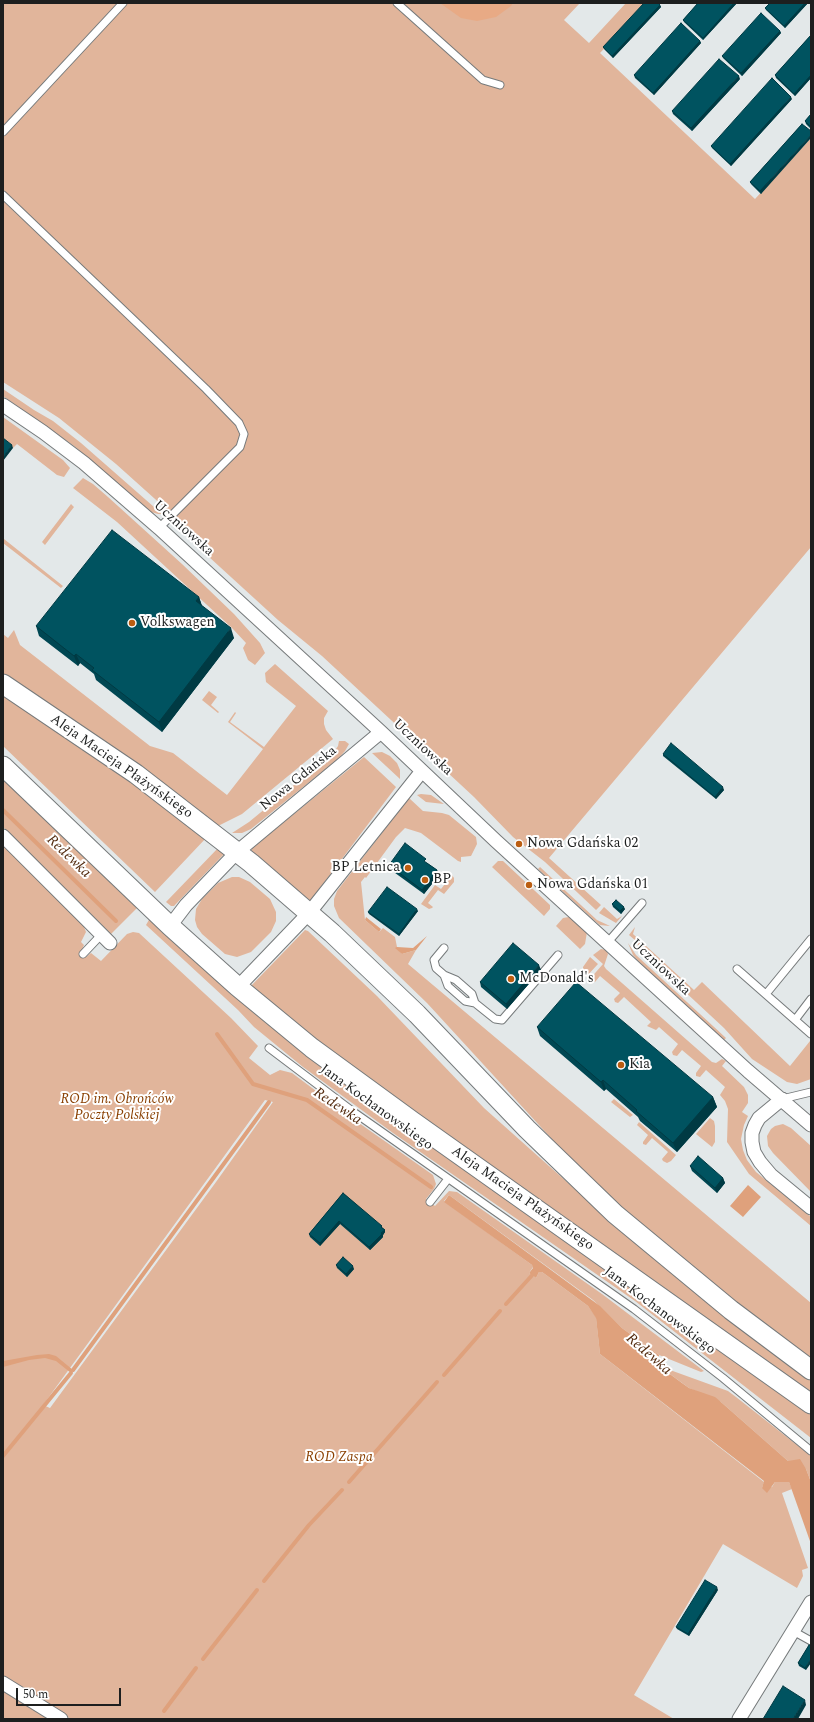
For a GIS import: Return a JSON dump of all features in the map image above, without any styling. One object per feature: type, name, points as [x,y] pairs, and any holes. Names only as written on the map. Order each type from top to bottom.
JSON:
[{"type":"main road","name":"Aleja Macieja Płażyńskiego","points":[[3,684],[136,774],[237,852],[309,913],[417,1014],[527,1129],[615,1214],[731,1310],[811,1370]]},
{"type":"main road","name":"Aleja Macieja Płażyńskiego","points":[[3,766],[170,926],[238,987],[312,1048],[412,1122],[811,1404]]},
{"type":"street","name":"Uczniowska","points":[[3,405],[43,432],[84,463],[159,528],[381,732],[496,841],[748,1070],[811,1125]]},
{"type":"street","name":"Nowa Gdańska","points":[[237,852],[381,732]]},
{"type":"street","points":[[238,987],[309,913],[422,771]]},
{"type":"street","points":[[3,836],[106,939]]},
{"type":"street","points":[[170,926],[186,905],[237,852]]},
{"type":"street","points":[[782,1099],[759,1118],[755,1124],[752,1133],[754,1152],[760,1162],[771,1174],[811,1208]]},
{"type":"street","points":[[739,1719],[811,1602]]},
{"type":"street","points":[[3,1683],[61,1719]]},
{"type":"lane","points":[[3,132],[123,3]]},
{"type":"lane","points":[[397,3],[483,80],[500,85]]},
{"type":"lane","points":[[3,195],[206,389],[239,423],[244,434],[240,447],[159,528]]},
{"type":"lane","points":[[608,942],[642,903]]},
{"type":"lane","points":[[83,954],[106,939]]},
{"type":"lane","points":[[766,994],[811,939]]},
{"type":"lane","points":[[444,948],[434,960],[436,968],[444,975],[448,986],[465,1001],[475,1003],[495,1019],[504,1018],[558,955]]},
{"type":"lane","points":[[737,969],[811,1034]]},
{"type":"lane","points":[[795,1020],[811,999]]},
{"type":"lane","name":"Jana Kochanowskiego","points":[[269,1048],[355,1114],[634,1310],[728,1383],[811,1451]]},
{"type":"lane","points":[[782,1099],[811,1092]]},
{"type":"lane","points":[[430,1202],[448,1179]]},
{"type":"lane","points":[[794,1631],[811,1641]]},
{"type":"green space","points":[[3,3],[580,3],[564,20],[589,43],[626,3],[647,3],[600,53],[755,199],[811,138],[811,547],[549,858],[601,905],[596,910],[545,862],[513,837],[474,797],[322,656],[278,620],[197,546],[184,532],[184,525],[116,464],[59,418],[3,382]]},
{"type":"green space","points":[[3,389],[53,421],[81,443],[162,514],[151,512],[74,446],[3,396]]},
{"type":"green space","points":[[3,417],[63,460],[70,468],[64,477],[57,475],[17,444],[13,448],[3,440]]},
{"type":"green space","points":[[83,478],[93,484],[108,497],[182,564],[234,614],[260,643],[265,653],[255,665],[248,660],[243,648],[246,643],[232,628],[117,522],[73,488]]},
{"type":"green space","points":[[71,504],[74,507],[45,545],[42,542]]},
{"type":"green space","points":[[4,539],[63,586],[61,588],[3,543]]},
{"type":"green space","points":[[14,630],[20,645],[150,746],[173,753],[227,795],[263,749],[228,722],[235,712],[236,713],[230,722],[264,747],[296,706],[266,682],[265,673],[275,664],[328,711],[324,718],[324,724],[326,730],[333,739],[242,814],[218,826],[3,675],[3,634],[8,638]]},
{"type":"green space","points":[[209,691],[217,697],[211,705],[219,712],[218,713],[202,700]]},
{"type":"green space","points":[[3,694],[87,750],[207,837],[155,892],[3,746]]},
{"type":"green space","points":[[339,741],[345,741],[349,744],[338,759],[251,829],[242,833],[232,833],[249,822],[334,752]]},
{"type":"green space","points":[[382,752],[390,756],[397,763],[400,770],[400,779],[372,753]]},
{"type":"green space","points":[[364,757],[396,787],[311,900],[308,900],[252,852],[252,848]]},
{"type":"green space","points":[[3,777],[138,907],[111,934],[3,827]]},
{"type":"green space","points":[[417,795],[431,795],[444,804],[426,802]]},
{"type":"green space","points":[[409,798],[423,811],[449,815],[476,837],[477,844],[471,856],[461,857],[461,862],[421,833],[405,828],[396,837],[366,878],[365,877],[361,882],[365,920],[379,932],[383,928],[395,937],[397,947],[402,954],[416,950],[408,964],[811,1303],[811,1360],[772,1332],[651,1235],[572,1161],[427,1003],[339,918],[334,906],[334,899],[337,891]]},
{"type":"green space","name":"ROD Zaspa","points":[[3,844],[82,922],[86,932],[81,942],[84,945],[81,952],[86,957],[91,953],[101,961],[127,934],[133,932],[139,933],[231,1018],[258,1046],[249,1058],[270,1075],[280,1070],[292,1073],[359,1123],[433,1175],[436,1184],[426,1199],[435,1206],[449,1191],[457,1192],[602,1294],[704,1371],[701,1372],[659,1355],[622,1328],[593,1300],[449,1195],[444,1201],[532,1265],[533,1267],[529,1273],[536,1278],[539,1272],[542,1272],[588,1306],[596,1317],[600,1354],[764,1482],[762,1488],[772,1487],[775,1482],[789,1482],[792,1489],[782,1493],[808,1568],[802,1570],[803,1576],[797,1588],[723,1544],[634,1695],[674,1719],[71,1719],[7,1682],[3,1675]],"holes":[[[265,1100],[273,1102],[50,1408],[43,1405]]]},
{"type":"green space","points":[[219,847],[225,853],[174,906],[171,906],[166,902]]},
{"type":"green space","points":[[498,861],[503,861],[550,905],[550,909],[544,916],[492,867]]},
{"type":"green space","points":[[540,867],[597,920],[610,926],[600,925],[596,922],[538,869]]},
{"type":"green space","points":[[452,875],[454,882],[444,894],[438,890],[428,903],[433,907],[432,908],[429,909],[421,904],[435,885],[441,889]]},
{"type":"green space","points":[[232,877],[239,877],[250,882],[270,899],[276,912],[276,921],[271,932],[251,952],[237,957],[225,954],[202,934],[197,927],[195,920],[196,909],[202,899],[218,883]]},
{"type":"green space","points":[[604,907],[617,919],[622,916],[616,923],[599,913]]},
{"type":"green space","points":[[569,917],[587,932],[585,944],[580,949],[556,926],[563,918]]},
{"type":"green space","points":[[150,918],[811,1413],[811,1438],[635,1301],[393,1133],[303,1067],[254,1027],[238,1010],[146,925]]},
{"type":"green space","points":[[635,927],[633,934],[694,990],[702,982],[790,1066],[810,1041],[811,1079],[797,1084],[787,1082],[752,1059],[724,1028],[640,950],[636,941],[629,935]]},
{"type":"green space","points":[[305,930],[308,931],[377,996],[484,1108],[549,1166],[602,1213],[769,1349],[811,1380],[811,1394],[364,1077],[250,987]]},
{"type":"green space","points":[[628,943],[636,955],[726,1038],[724,1040],[638,961],[633,955]]},
{"type":"green space","points":[[601,949],[606,950],[608,954],[604,966],[606,969],[712,1062],[716,1063],[722,1059],[726,1061],[722,1066],[744,1087],[748,1095],[748,1103],[742,1112],[748,1116],[744,1125],[741,1139],[747,1160],[756,1172],[811,1217],[811,1226],[749,1174],[727,1142],[728,1109],[725,1101],[720,1095],[725,1087],[706,1070],[700,1077],[696,1076],[696,1073],[701,1066],[682,1050],[677,1056],[673,1055],[672,1052],[678,1044],[659,1027],[656,1030],[647,1026],[651,1022],[624,997],[618,1003],[615,1002],[614,999],[620,993],[600,976],[595,982],[589,980],[603,964],[593,955]]},
{"type":"green space","points":[[590,957],[598,964],[586,977],[583,973],[583,967]]},
{"type":"green space","points":[[614,1099],[633,1115],[630,1117],[611,1102]]},
{"type":"green space","points":[[710,1118],[714,1121],[715,1126],[715,1142],[712,1147],[696,1134]]},
{"type":"green space","points":[[639,1122],[676,1155],[671,1161],[667,1163],[663,1161],[662,1159],[668,1152],[652,1138],[646,1145],[643,1144],[648,1135],[637,1125]]},
{"type":"green space","points":[[783,1124],[791,1128],[811,1146],[811,1192],[768,1146],[767,1136],[771,1129],[775,1126]]},
{"type":"green space","points":[[659,1366],[728,1391],[736,1397],[811,1456],[811,1482],[806,1469],[788,1461],[721,1402],[689,1388]]},
{"type":"green space","points":[[3,1690],[50,1719],[3,1719]]},
{"type":"shaded area","points":[[440,3],[513,3],[496,17],[477,21],[461,18]]},
{"type":"water","points":[[366,917],[381,929],[379,932],[365,920]]},
{"type":"water","points":[[427,936],[416,950],[402,954],[395,948],[413,948]]},
{"type":"water","points":[[748,1185],[761,1197],[743,1217],[730,1206]]},
{"type":"water","points":[[449,1195],[600,1306],[622,1328],[659,1355],[659,1366],[689,1388],[715,1397],[788,1461],[800,1459],[811,1482],[811,1544],[789,1482],[775,1482],[767,1493],[762,1488],[764,1481],[600,1354],[596,1318],[588,1306],[542,1272],[539,1272],[536,1278],[529,1273],[533,1268],[532,1265],[444,1202]]},
{"type":"water","points":[[49,1354],[56,1356],[73,1370],[71,1373],[56,1361],[45,1358],[29,1360],[3,1367],[3,1361]]},
{"type":"building","points":[[644,3],[658,3],[660,5],[612,56],[603,47]]},
{"type":"building","points":[[698,3],[734,3],[703,38],[683,20]]},
{"type":"building","points":[[770,3],[805,3],[784,26],[765,8]]},
{"type":"building","points":[[761,13],[780,31],[741,73],[722,56]]},
{"type":"building","points":[[681,23],[700,41],[653,93],[634,75]]},
{"type":"building","points":[[811,35],[811,75],[794,94],[775,75]]},
{"type":"building","points":[[719,59],[739,76],[691,128],[672,111]]},
{"type":"building","points":[[772,78],[791,97],[730,164],[711,146]]},
{"type":"building","points":[[811,114],[811,127],[805,121]]},
{"type":"building","points":[[802,124],[811,131],[811,135],[760,191],[750,182]]},
{"type":"building","points":[[3,438],[12,445],[3,457]]},
{"type":"building","name":"Volkswagen","points":[[112,530],[199,597],[196,601],[231,628],[159,722],[92,670],[94,668],[76,654],[74,656],[36,626]]},
{"type":"building","points":[[671,743],[723,787],[715,797],[663,754]]},
{"type":"building","points":[[405,843],[426,859],[424,861],[437,870],[422,890],[389,865]]},
{"type":"building","points":[[387,887],[417,909],[399,934],[368,912]]},
{"type":"building","points":[[616,900],[624,907],[620,911],[612,904]]},
{"type":"building","name":"McDonald's","points":[[513,943],[539,965],[506,1004],[480,982]]},
{"type":"building","name":"Kia","points":[[576,982],[713,1097],[673,1143],[603,1080],[601,1082],[537,1027]]},
{"type":"building","points":[[698,1156],[723,1178],[715,1188],[690,1166]]},
{"type":"building","points":[[343,1193],[385,1230],[369,1247],[339,1221],[320,1243],[309,1234]]},
{"type":"building","points":[[343,1257],[353,1266],[346,1274],[336,1265]]},
{"type":"building","points":[[705,1580],[717,1587],[688,1634],[676,1627]]},
{"type":"building","points":[[809,1645],[811,1646],[811,1659],[805,1668],[798,1663]]},
{"type":"building","points":[[783,1686],[805,1700],[793,1719],[763,1719]]},
{"type":"waterway","name":"Redewka","points":[[3,810],[116,921]]},
{"type":"waterway","name":"Redewka","points":[[217,1034],[253,1084],[307,1100],[431,1187]]},
{"type":"waterway","points":[[73,1370],[269,1102]]},
{"type":"waterway","points":[[506,1304],[535,1272]]},
{"type":"waterway","points":[[444,1375],[500,1311]]},
{"type":"waterway","points":[[3,1456],[71,1373]]},
{"type":"waterway","points":[[349,1482],[437,1382]]},
{"type":"waterway","points":[[264,1581],[309,1525],[342,1490]]},
{"type":"waterway","points":[[203,1659],[257,1590]]},
{"type":"waterway","points":[[164,1711],[196,1668]]},
{"type":"place","name":"Volkswagen","points":[[132,623]]},
{"type":"place","name":"Nowa Gdańska 02","points":[[519,844]]},
{"type":"place","name":"BP Letnica","points":[[408,868]]},
{"type":"place","name":"BP","points":[[425,880]]},
{"type":"place","name":"Nowa Gdańska 01","points":[[529,885]]},
{"type":"place","name":"McDonald's","points":[[511,979]]},
{"type":"place","name":"Kia","points":[[621,1065]]},
{"type":"park label","name":"ROD im. Obrońców Poczty Polskiej","points":[[117,1108]]}]
